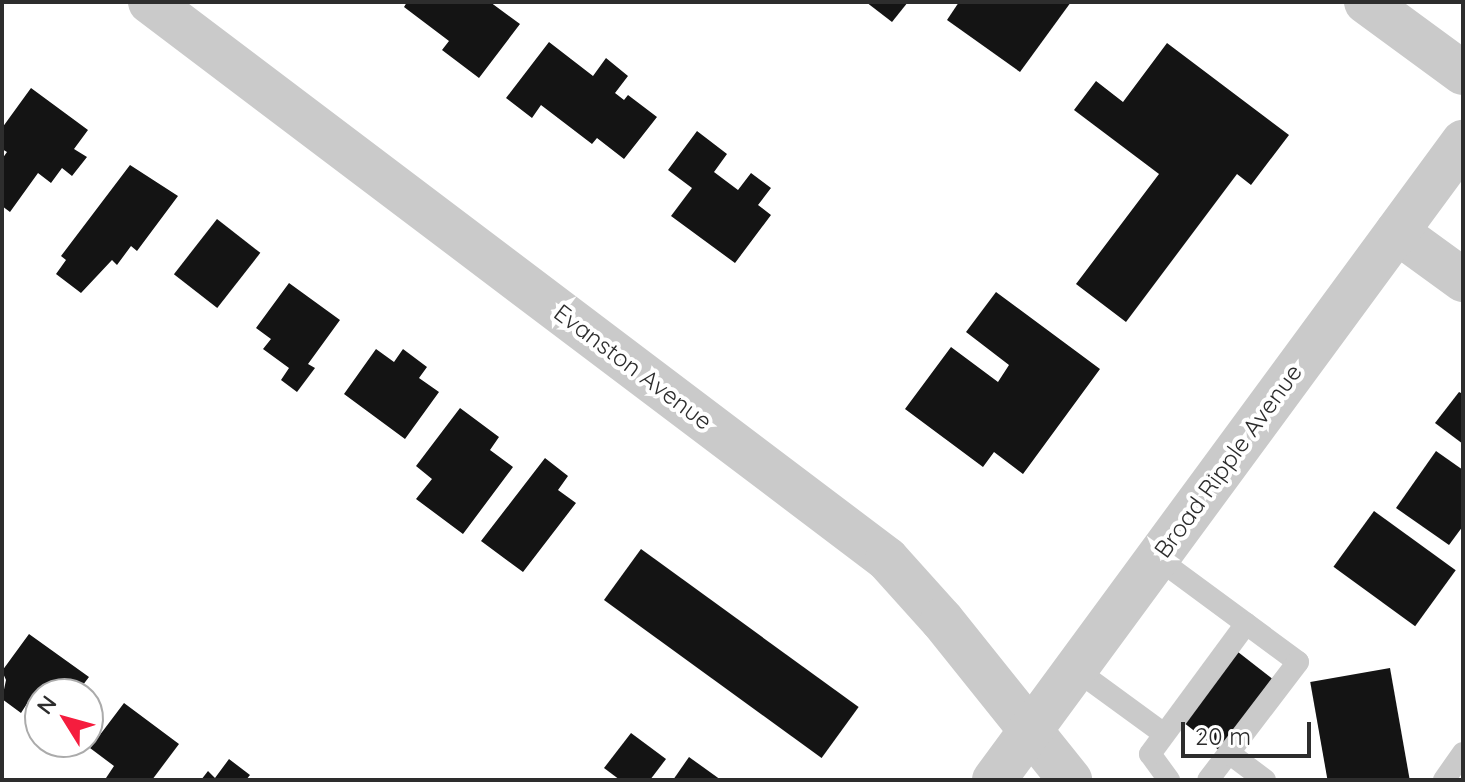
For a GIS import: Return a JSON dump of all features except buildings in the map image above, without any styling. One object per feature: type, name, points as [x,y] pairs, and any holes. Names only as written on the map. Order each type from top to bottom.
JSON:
[{"type":"street","name":"Evanston Avenue","points":[[150,2],[887,559],[942,620],[1070,780]]},
{"type":"street","points":[[1366,2],[1463,73]]},
{"type":"street","name":"Broad Ripple Avenue","points":[[994,780],[1463,142]]},
{"type":"street","points":[[1397,232],[1463,280]]},
{"type":"lane","points":[[1157,558],[1298,662],[1208,780]]},
{"type":"lane","points":[[1169,780],[1150,754],[1246,624]]},
{"type":"lane","points":[[1075,669],[1164,734]]},
{"type":"lane","points":[[1229,753],[1265,780]]},
{"type":"lane","points":[[1444,780],[1463,753]]}]
